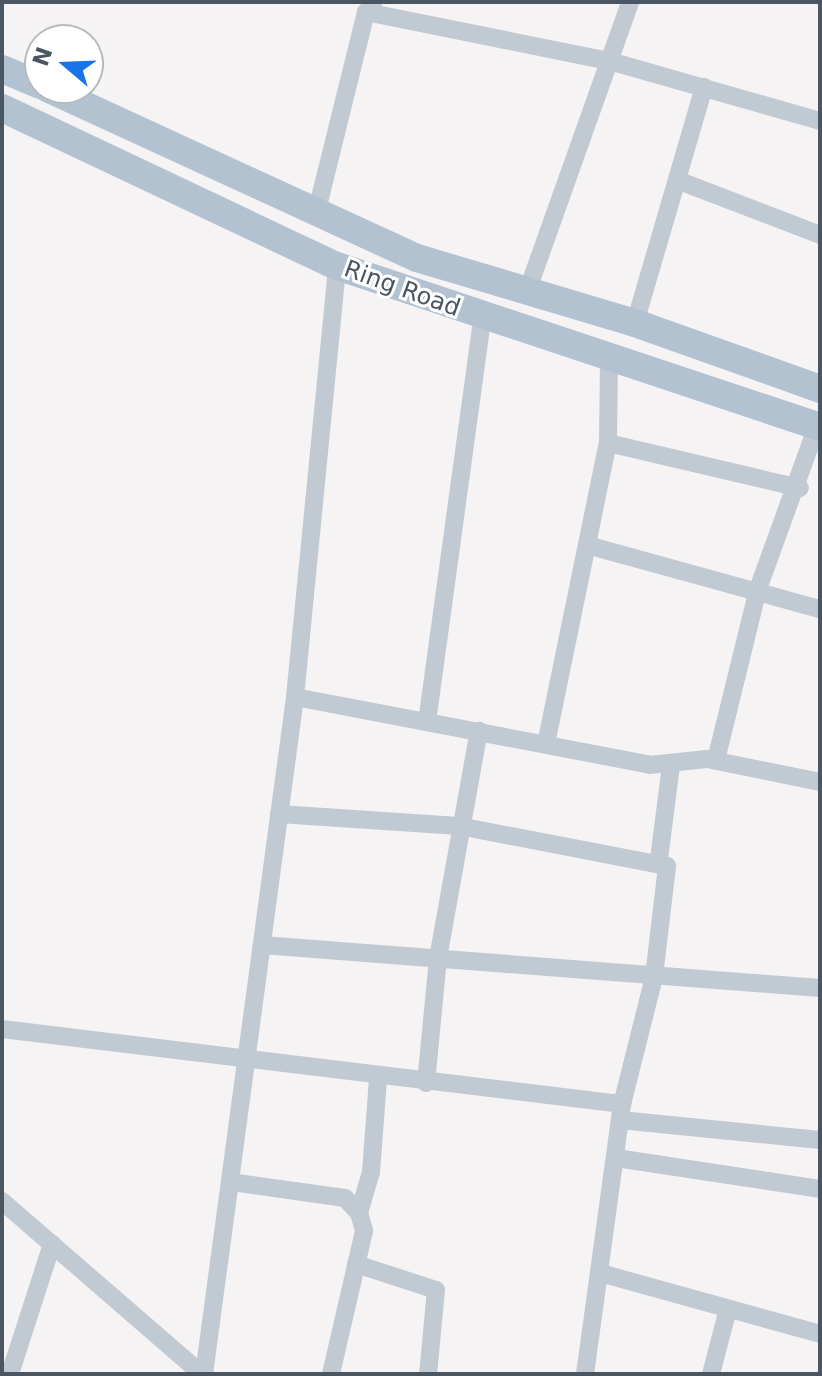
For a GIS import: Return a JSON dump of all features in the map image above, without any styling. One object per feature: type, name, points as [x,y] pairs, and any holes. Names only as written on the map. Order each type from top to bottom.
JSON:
[{"type":"main road","points":[[2,69],[24,78]]},
{"type":"main road","name":"Ring Road","points":[[81,104],[417,258],[635,323],[820,389]]},
{"type":"main road","name":"Ring Road","points":[[2,108],[337,266],[482,318],[819,427]]},
{"type":"street","points":[[527,292],[613,62],[630,2]]},
{"type":"street","points":[[316,214],[373,5],[613,62],[820,121]]},
{"type":"street","points":[[635,323],[704,87]]},
{"type":"street","points":[[677,180],[820,235]]},
{"type":"street","points":[[203,1374],[295,697],[337,266]]},
{"type":"street","points":[[427,722],[482,318]]},
{"type":"street","points":[[546,744],[608,443],[609,360]]},
{"type":"street","points":[[716,760],[758,589],[800,488],[819,427]]},
{"type":"street","points":[[608,443],[800,488]]},
{"type":"street","points":[[587,545],[758,589],[820,609]]},
{"type":"street","points":[[295,697],[671,765],[716,760],[820,782]]},
{"type":"street","points":[[426,1083],[438,958],[459,826],[479,731]]},
{"type":"street","points":[[585,1374],[604,1274],[621,1112],[654,977],[670,877],[659,859],[671,765]]},
{"type":"street","points":[[279,814],[459,826],[659,859]]},
{"type":"street","points":[[262,945],[820,988]]},
{"type":"street","points":[[2,1029],[247,1064],[426,1083],[820,1140]]},
{"type":"street","points":[[359,1213],[371,1172],[378,1078]]},
{"type":"street","points":[[616,1158],[820,1189]]},
{"type":"street","points":[[231,1182],[345,1198],[359,1213],[364,1231],[331,1374]]},
{"type":"street","points":[[2,1201],[203,1374]]},
{"type":"street","points":[[10,1374],[52,1244]]},
{"type":"street","points":[[356,1264],[436,1290],[428,1374]]},
{"type":"street","points":[[604,1274],[820,1334]]},
{"type":"street","points":[[711,1374],[728,1309]]}]
